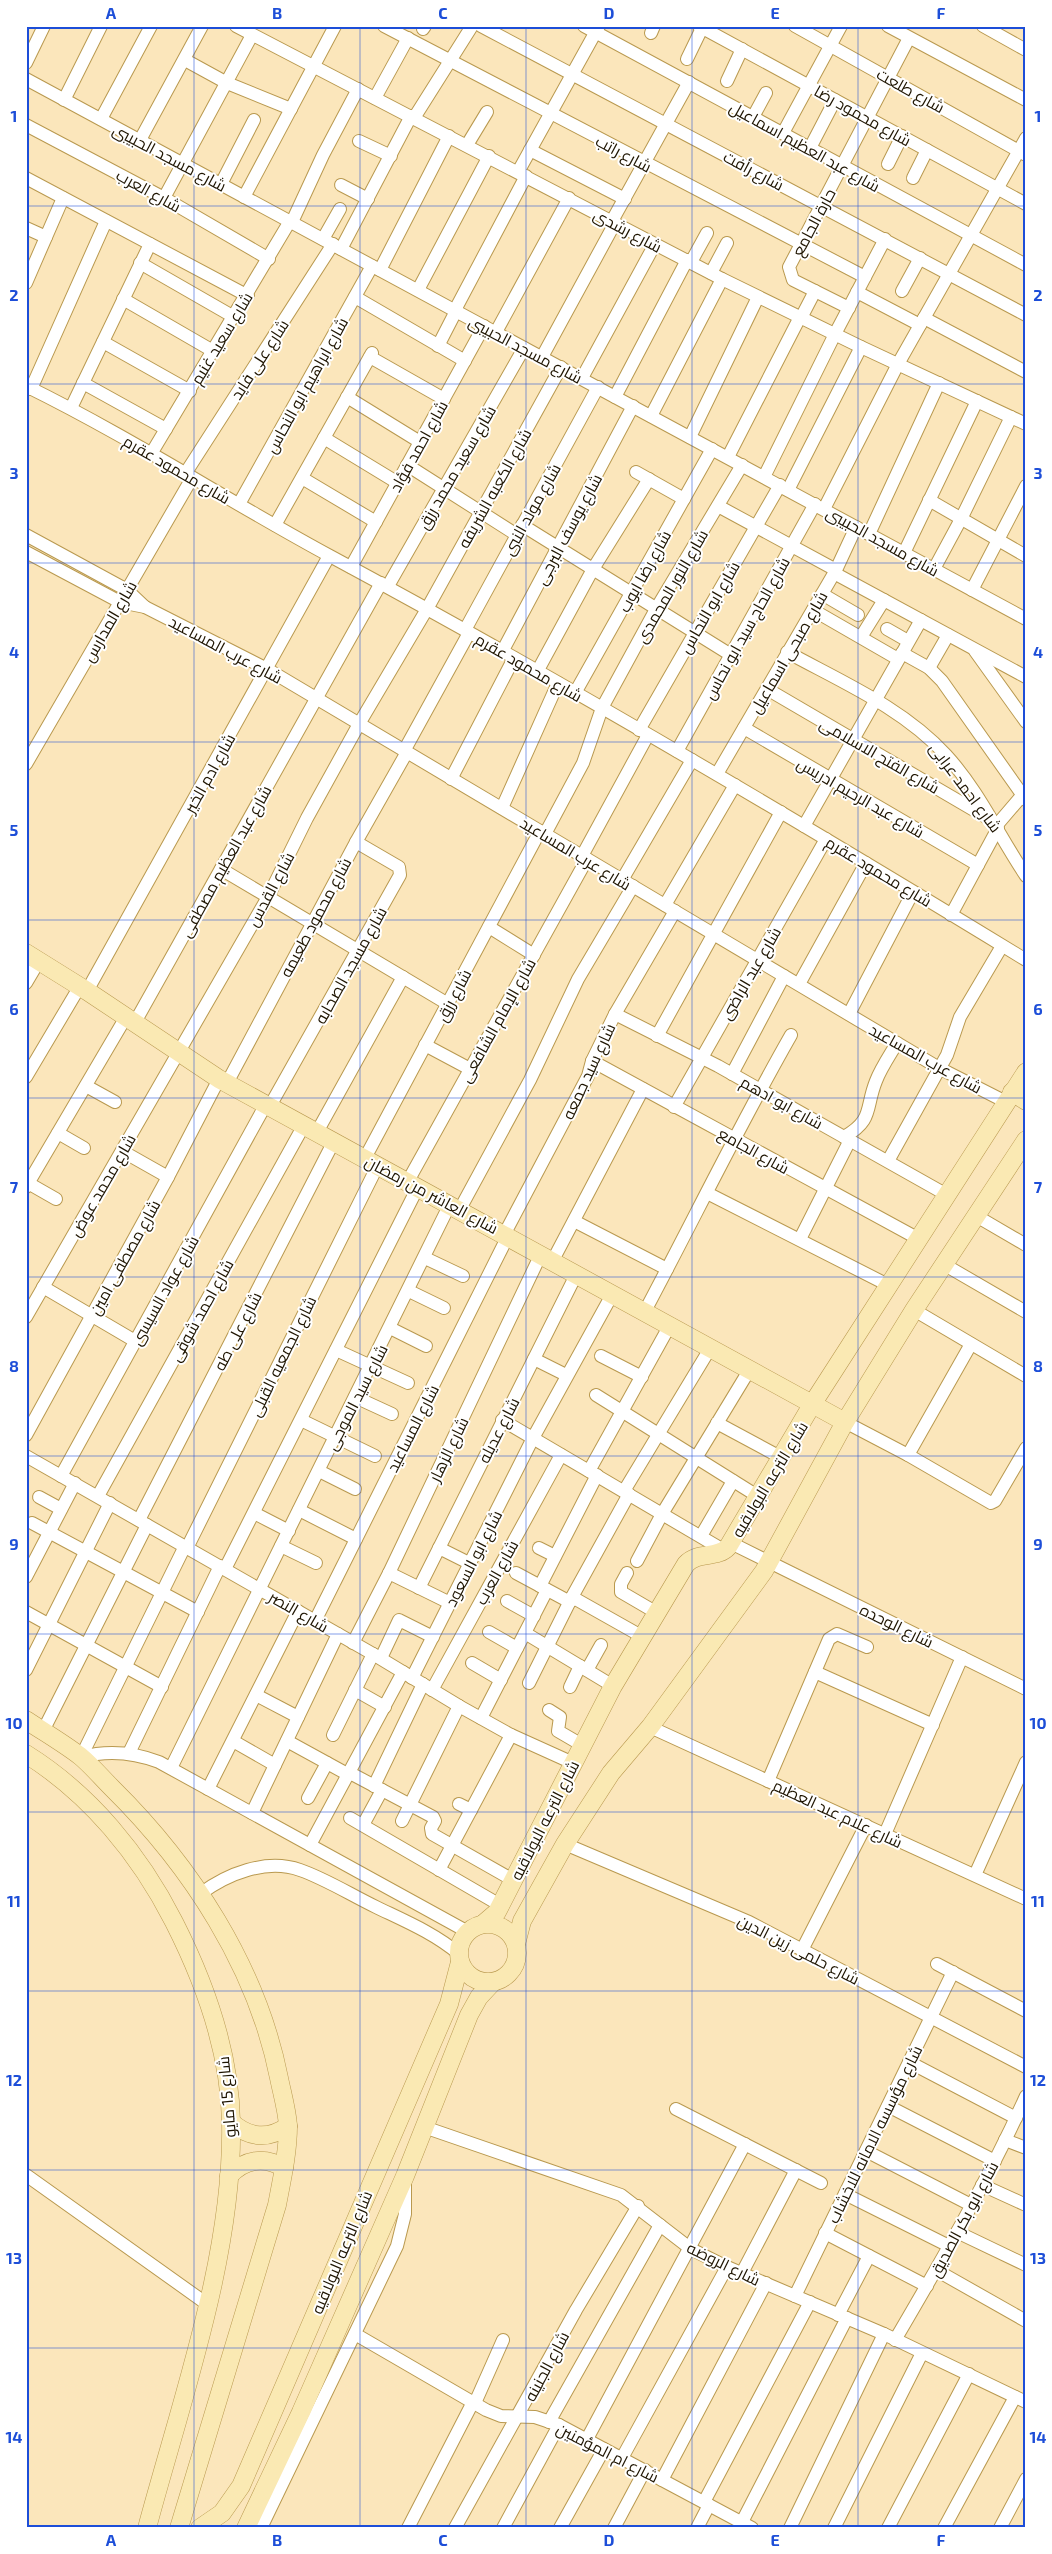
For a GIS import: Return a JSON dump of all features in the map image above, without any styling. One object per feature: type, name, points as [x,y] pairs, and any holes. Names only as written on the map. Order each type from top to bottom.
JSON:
[{"type":"street","points":[[26,63],[44,26]]},
{"type":"street","points":[[64,100],[101,26]]},
{"type":"street","points":[[101,120],[151,26]]},
{"type":"street","points":[[140,140],[202,26]]},
{"type":"street","name":"شارع رشدى","points":[[236,26],[255,32],[313,66],[758,297],[1026,424]]},
{"type":"street","points":[[244,197],[335,26]]},
{"type":"street","name":"شارع راتب","points":[[384,26],[644,164],[865,277]]},
{"type":"street","points":[[332,244],[368,199],[412,117],[472,26]]},
{"type":"street","name":"شارع رأفت","points":[[481,26],[885,239],[1026,316]]},
{"type":"street","name":"شارع طلعت","points":[[795,26],[1022,153]]},
{"type":"street","points":[[783,134],[841,26]]},
{"type":"street","points":[[888,26],[1026,100]]},
{"type":"street","points":[[982,26],[1026,50]]},
{"type":"street","points":[[687,59],[701,27]]},
{"type":"street","name":"شارع محمود رضا","points":[[701,27],[1026,204]]},
{"type":"street","points":[[438,346],[522,174],[530,150],[572,75],[593,28]]},
{"type":"street","name":"شارع عبد العظيم اسماعيل","points":[[593,28],[783,134],[1026,265]]},
{"type":"street","points":[[164,198],[255,32]]},
{"type":"street","points":[[375,98],[408,38]]},
{"type":"street","name":"حارة الجامع","points":[[849,308],[793,280],[789,272],[801,244],[909,38]]},
{"type":"street","points":[[726,81],[742,50]]},
{"type":"street","points":[[185,60],[227,83],[291,109]]},
{"type":"street","name":"شارع مسجد الحبيبى","points":[[26,79],[972,590],[1024,613]]},
{"type":"street","points":[[542,357],[689,82]]},
{"type":"street","name":"شارع سعيد غنيم","points":[[151,454],[291,222],[323,155],[358,89]]},
{"type":"street","points":[[753,117],[766,92]]},
{"type":"street","points":[[810,148],[835,100]]},
{"type":"street","points":[[467,145],[487,112]]},
{"type":"street","points":[[221,184],[254,120]]},
{"type":"street","name":"شارع العرب","points":[[26,125],[164,198],[269,259]]},
{"type":"street","name":"شارع ابراهيم ابو النحاس","points":[[239,504],[355,297],[376,268],[449,136]]},
{"type":"street","points":[[888,164],[902,136]]},
{"type":"street","name":"شارع الحاج سيد ابو نحاس","points":[[677,752],[791,547],[819,507],[948,274],[998,188],[1022,153],[1026,138]]},
{"type":"street","points":[[359,140],[390,156]]},
{"type":"street","points":[[530,150],[625,199]]},
{"type":"street","points":[[913,178],[927,150]]},
{"type":"street","points":[[418,290],[489,156]]},
{"type":"street","points":[[26,178],[248,296]]},
{"type":"street","points":[[342,185],[368,199]]},
{"type":"street","points":[[27,279],[63,198]]},
{"type":"street","points":[[496,332],[569,198]]},
{"type":"street","points":[[332,244],[340,209]]},
{"type":"street","points":[[29,387],[106,221]]},
{"type":"street","points":[[26,228],[46,237]]},
{"type":"street","points":[[615,396],[689,261],[707,234]]},
{"type":"street","points":[[764,477],[834,334],[885,239]]},
{"type":"street","points":[[651,416],[717,276],[727,243]]},
{"type":"street","points":[[71,408],[150,244]]},
{"type":"street","name":"شارع على فايد","points":[[189,476],[332,244]]},
{"type":"street","points":[[582,378],[655,244]]},
{"type":"street","points":[[902,291],[920,258]]},
{"type":"street","points":[[140,263],[234,317]]},
{"type":"street","points":[[728,457],[815,291]]},
{"type":"street","points":[[857,292],[1026,372]]},
{"type":"street","points":[[355,297],[465,361]]},
{"type":"street","points":[[690,437],[758,297]]},
{"type":"street","points":[[123,299],[214,351]]},
{"type":"street","name":"شارع احمد فؤاد","points":[[351,567],[484,326]]},
{"type":"street","points":[[103,342],[190,391]]},
{"type":"street","name":"شارع ابو النحاس","points":[[585,858],[644,732],[694,632],[756,527],[784,487],[861,347]]},
{"type":"street","name":"شارع سعيد محمد رزق","points":[[317,699],[444,489],[524,348]]},
{"type":"street","points":[[275,525],[371,355],[444,399]]},
{"type":"street","name":"شارع الكعبه الشريفه","points":[[359,724],[427,609],[561,367]]},
{"type":"street","points":[[83,383],[166,429]]},
{"type":"street","points":[[869,534],[939,383]]},
{"type":"street","name":"شارع محمود عقرم","points":[[29,387],[71,408],[329,556],[385,585],[644,732],[781,812],[1026,960]]},
{"type":"street","name":"شارع مولد النبى","points":[[467,631],[598,387]]},
{"type":"street","points":[[347,397],[420,442]]},
{"type":"street","points":[[904,553],[977,400]]},
{"type":"street","name":"شارع يوسف البرجى","points":[[502,652],[633,406]]},
{"type":"street","points":[[934,569],[1011,417]]},
{"type":"street","points":[[324,438],[398,483]]},
{"type":"street","name":"شارع رضا ايوب","points":[[575,693],[712,449]]},
{"type":"street","points":[[408,465],[481,512],[558,547],[730,655]]},
{"type":"street","name":"شارع النور المحمدى","points":[[542,833],[583,763],[602,708],[656,609],[742,465]]},
{"type":"street","points":[[636,472],[684,499]]},
{"type":"street","name":"شارع المدارس","points":[[26,764],[127,590],[189,476]]},
{"type":"street","points":[[302,478],[376,522]]},
{"type":"street","points":[[538,672],[593,569],[649,479]]},
{"type":"street","points":[[972,590],[1026,486]]},
{"type":"street","points":[[929,500],[1026,556]]},
{"type":"street","points":[[718,506],[884,600],[1026,677]]},
{"type":"street","name":"شارع صبحى اسماعيل","points":[[717,774],[835,572],[856,526]]},
{"type":"street","points":[[26,535],[127,590],[145,607]]},
{"type":"street","points":[[26,552],[120,602],[145,607]]},
{"type":"street","name":"شارع ادم الخير","points":[[26,1077],[83,988],[267,669],[329,556]]},
{"type":"street","points":[[822,594],[858,615]]},
{"type":"street","points":[[861,638],[884,600]]},
{"type":"street","name":"شارع عرب المساعيد","points":[[145,607],[267,669],[939,1068],[1014,1099]]},
{"type":"street","points":[[813,610],[861,638],[929,668],[942,681],[1024,795],[996,825],[978,865],[951,915]]},
{"type":"street","points":[[804,826],[921,620]]},
{"type":"street","points":[[887,629],[908,641]]},
{"type":"street","name":"شارع محمود طعيمه","points":[[223,1081],[356,842],[467,631]]},
{"type":"street","points":[[929,668],[948,635]]},
{"type":"street","points":[[973,648],[1026,722]]},
{"type":"street","name":"شارع احمد عرابى","points":[[787,652],[902,716],[937,745],[947,756],[996,825],[1026,876]]},
{"type":"street","points":[[451,778],[514,658]]},
{"type":"street","points":[[502,808],[558,683]]},
{"type":"street","name":"شارع الفتح الاسلامى","points":[[766,689],[996,825]]},
{"type":"street","name":"شارع عبد العظيم مصطفى","points":[[27,1185],[86,1086],[130,1020],[221,869],[317,699]]},
{"type":"street","name":"شارع القدس","points":[[177,1052],[268,897],[307,818],[359,724]]},
{"type":"street","name":"شارع عبد الرحيم ادريس","points":[[744,728],[978,865]]},
{"type":"street","name":"شارع سيد الموجى","points":[[172,1768],[425,1258],[530,1080],[578,979],[692,760]]},
{"type":"street","name":"شارع سيد جمعه","points":[[507,1235],[588,1076],[592,1061],[615,1014],[735,785]]},
{"type":"street","points":[[657,1036],[781,812]]},
{"type":"street","name":"شارع رزق","points":[[371,1162],[426,1045],[542,833]]},
{"type":"street","name":"شارع عبد الراضى","points":[[674,1106],[826,839]]},
{"type":"street","name":"شارع مسجد الصحابه","points":[[268,1105],[401,872],[399,867],[356,842]]},
{"type":"street","name":"شارع الإمام الشافعى","points":[[128,1753],[162,1688],[198,1612],[254,1513],[336,1350],[413,1184],[470,1069],[534,955],[585,858]]},
{"type":"street","points":[[799,984],[866,863]]},
{"type":"street","points":[[221,869],[448,1004]]},
{"type":"street","points":[[849,1014],[913,892]]},
{"type":"street","points":[[489,927],[534,955]]},
{"type":"street","points":[[888,1161],[950,1048],[960,1017],[1002,946]]},
{"type":"street","points":[[26,983],[33,957]]},
{"type":"street","name":"شارع العاشر من رمضان","points":[[33,957],[223,1081],[750,1368],[845,1422]]},
{"type":"street","points":[[732,1074],[784,976]]},
{"type":"street","name":"شارع احمد شوقى","points":[[98,1496],[310,1128],[403,977]]},
{"type":"street","name":"شارع ابو ادهم","points":[[615,1014],[732,1074],[947,1195]]},
{"type":"street","points":[[645,1311],[736,1140],[760,1090],[791,1035]]},
{"type":"street","points":[[800,1239],[826,1190],[847,1138],[858,1129],[869,1114],[875,1083],[897,1042]]},
{"type":"street","points":[[426,1045],[470,1069]]},
{"type":"street","name":"شارع محمد عوض","points":[[26,1317],[177,1052]]},
{"type":"street","name":"شارع الجامع","points":[[592,1061],[917,1238]]},
{"type":"street","name":"شارع الترعه البولاقيه","points":[[475,1928],[492,1917],[500,1905],[613,1686],[690,1559],[728,1547],[813,1403],[917,1238],[1014,1099],[1026,1072]]},
{"type":"street","name":"شارع مصطفى امين","points":[[26,1435],[223,1081]]},
{"type":"street","points":[[86,1086],[115,1102]]},
{"type":"street","name":"شارع الزهار","points":[[353,1642],[547,1257],[574,1221],[643,1089]]},
{"type":"street","name":"شارع عواد السيسى","points":[[61,1476],[268,1105]]},
{"type":"street","points":[[58,1134],[84,1148]]},
{"type":"street","name":"شارع الترعه البولاقيه","points":[[516,1944],[522,1921],[565,1844],[611,1773],[650,1727],[768,1562],[845,1422],[914,1310],[978,1216],[1026,1140]]},
{"type":"street","name":"شارع على طه","points":[[43,1731],[88,1646],[124,1572],[143,1523],[334,1141]]},
{"type":"street","points":[[122,1151],[168,1177]]},
{"type":"street","name":"شارع الجمعيه القبلى","points":[[81,1757],[186,1547],[371,1162]]},
{"type":"street","points":[[27,1185],[56,1199]]},
{"type":"street","points":[[707,1193],[888,1285]]},
{"type":"street","points":[[978,1216],[1026,1245]]},
{"type":"street","points":[[574,1221],[667,1269]]},
{"type":"street","name":"شارع المساعيد","points":[[315,1621],[507,1235]]},
{"type":"street","points":[[425,1258],[463,1276]]},
{"type":"street","points":[[945,1265],[1026,1312]]},
{"type":"street","name":"شارع عديله","points":[[418,1588],[578,1274]]},
{"type":"street","points":[[43,1287],[136,1341]]},
{"type":"street","points":[[408,1291],[444,1308]]},
{"type":"street","name":"شارع ابو السعود","points":[[417,1681],[433,1637],[533,1438],[566,1375],[613,1293]]},
{"type":"street","points":[[914,1310],[1026,1376]]},
{"type":"street","points":[[481,1718],[534,1616],[555,1556],[622,1412],[670,1325]]},
{"type":"street","points":[[390,1328],[426,1346]]},
{"type":"street","points":[[908,1454],[971,1344]]},
{"type":"street","points":[[529,1683],[626,1493],[711,1347]]},
{"type":"street","points":[[336,1350],[408,1383]]},
{"type":"street","points":[[601,1356],[642,1377]]},
{"type":"street","points":[[534,1359],[566,1375]]},
{"type":"street","points":[[637,1561],[662,1514],[750,1368]]},
{"type":"street","points":[[596,1395],[759,1497]]},
{"type":"street","points":[[356,1398],[392,1414]]},
{"type":"street","points":[[301,1420],[375,1456]]},
{"type":"street","name":"شارع الوحده","points":[[502,1420],[701,1536],[768,1562],[1026,1689]]},
{"type":"street","points":[[845,1422],[908,1454],[993,1504],[1026,1448]]},
{"type":"street","points":[[717,1423],[782,1458]]},
{"type":"street","name":"شارع العرب","points":[[417,1681],[561,1455]]},
{"type":"street","name":"شارع النصر","points":[[26,1456],[353,1642],[459,1706],[511,1735],[573,1763]]},
{"type":"street","points":[[319,1471],[355,1489]]},
{"type":"street","points":[[701,1536],[733,1481]]},
{"type":"street","points":[[26,1577],[74,1483]]},
{"type":"street","points":[[39,1497],[61,1509]]},
{"type":"street","points":[[26,1670],[110,1503]]},
{"type":"street","points":[[300,1510],[356,1539]]},
{"type":"street","points":[[254,1513],[289,1531]]},
{"type":"street","points":[[32,1523],[198,1612]]},
{"type":"street","points":[[281,1546],[316,1563]]},
{"type":"street","points":[[439,1548],[470,1564]]},
{"type":"street","points":[[539,1548],[555,1556]]},
{"type":"street","points":[[389,1573],[450,1604]]},
{"type":"street","points":[[516,1573],[643,1637]]},
{"type":"street","points":[[627,1573],[620,1588],[624,1595],[657,1613]]},
{"type":"street","points":[[507,1601],[534,1616]]},
{"type":"street","points":[[208,1788],[298,1611]]},
{"type":"street","points":[[26,1612],[162,1688]]},
{"type":"street","points":[[333,1735],[355,1690],[394,1625],[399,1620],[433,1637]]},
{"type":"street","points":[[489,1632],[517,1648]]},
{"type":"street","points":[[525,1633],[613,1686]]},
{"type":"street","points":[[252,1813],[338,1634]]},
{"type":"street","points":[[768,1781],[832,1635],[841,1635],[867,1647]]},
{"type":"street","points":[[570,1687],[601,1645]]},
{"type":"street","points":[[885,1834],[962,1656]]},
{"type":"street","points":[[472,1663],[501,1680]]},
{"type":"street","points":[[815,1672],[933,1724]]},
{"type":"street","points":[[310,1844],[385,1707],[417,1681]]},
{"type":"street","points":[[362,1825],[378,1788],[417,1681]]},
{"type":"street","points":[[355,1690],[385,1707]]},
{"type":"street","points":[[256,1695],[298,1717]]},
{"type":"street","points":[[402,1821],[459,1706]]},
{"type":"street","points":[[549,1710],[560,1717],[558,1731],[582,1745]]},
{"type":"street","points":[[26,1720],[81,1757],[141,1816],[172,1854],[200,1894],[245,1974],[262,2014],[275,2056],[288,2126],[284,2168],[274,2214],[179,2528]]},
{"type":"street","name":"شارع علام عبد العظيم","points":[[650,1727],[1026,1899]]},
{"type":"street","points":[[439,1870],[511,1735]]},
{"type":"street","points":[[233,1741],[275,1765]]},
{"type":"street","points":[[287,1741],[435,1818],[431,1831],[432,1834],[513,1880]]},
{"type":"street","points":[[81,1757],[105,1752],[128,1753],[150,1758],[172,1768],[310,1844],[475,1928]]},
{"type":"street","name":"شارع 15 مايو","points":[[26,1754],[45,1766],[81,1797],[115,1831],[140,1864],[165,1905],[187,1948],[220,2043],[231,2122],[229,2176],[224,2219],[207,2304],[147,2528]]},
{"type":"street","points":[[975,1876],[1026,1762]]},
{"type":"street","points":[[308,1798],[328,1763]]},
{"type":"street","points":[[459,1804],[471,1810]]},
{"type":"street","points":[[350,1818],[500,1905]]},
{"type":"street","points":[[802,1950],[866,1825]]},
{"type":"street","name":"شارع حلمى زين الدين","points":[[565,1844],[749,1922],[1026,2067]]},
{"type":"street","points":[[200,1894],[220,1880],[243,1871],[271,1867],[299,1870],[432,1934],[459,1958]]},
{"type":"street","points":[[493,1924],[503,1928],[511,1935],[516,1944],[517,1957],[512,1970],[501,1980],[493,1982],[483,1982],[473,1978],[465,1972],[459,1958],[459,1946],[475,1928],[493,1924]]},
{"type":"street","name":"شارع الترعه البولاقيه","points":[[200,2528],[222,2513],[241,2486],[449,2004],[459,1958]]},
{"type":"street","points":[[937,1964],[1026,2011]]},
{"type":"street","name":"شارع مؤسسه الامانه للاخشاب","points":[[794,2296],[953,1972]]},
{"type":"street","name":"شارع الترعه البولاقيه","points":[[246,2528],[301,2412],[405,2176],[471,2010],[478,1997],[493,1982]]},
{"type":"street","points":[[909,2062],[1016,2118]]},
{"type":"street","name":"شارع ابو بكر الصديق","points":[[790,2528],[889,2337],[927,2286],[1006,2140],[1026,2096]]},
{"type":"street","points":[[888,2106],[995,2161]]},
{"type":"street","points":[[676,2109],[821,2183]]},
{"type":"street","points":[[231,2122],[248,2134],[258,2136],[279,2132],[288,2126]]},
{"type":"street","name":"شارع الروضه","points":[[424,2126],[621,2195],[638,2206],[690,2249],[726,2267],[843,2316],[1020,2399]]},
{"type":"street","points":[[1006,2140],[1026,2148]]},
{"type":"street","points":[[587,2439],[745,2144]]},
{"type":"street","points":[[866,2151],[971,2205]]},
{"type":"street","points":[[229,2176],[239,2167],[258,2160],[272,2162],[284,2168]]},
{"type":"street","points":[[742,2273],[796,2170]]},
{"type":"street","points":[[26,2175],[207,2304]]},
{"type":"street","points":[[261,2528],[400,2239],[405,2214],[405,2176]]},
{"type":"street","points":[[982,2185],[1026,2206]]},
{"type":"street","points":[[844,2194],[949,2246]]},
{"type":"street","name":"شارع الجنينه","points":[[455,2528],[518,2418],[576,2310],[638,2206]]},
{"type":"street","points":[[503,2528],[554,2423],[660,2225]]},
{"type":"street","points":[[957,2232],[1026,2265]]},
{"type":"street","points":[[825,2233],[927,2286]]},
{"type":"street","points":[[746,2525],[869,2256]]},
{"type":"street","points":[[622,2458],[726,2267]]},
{"type":"street","points":[[936,2270],[1026,2320]]},
{"type":"street","points":[[662,2480],[766,2284]]},
{"type":"street","points":[[697,2528],[707,2503],[810,2302]]},
{"type":"street","name":"شارع ام المؤمنين","points":[[355,2334],[474,2403],[501,2416],[535,2417],[554,2423],[746,2525]]},
{"type":"street","points":[[408,2528],[474,2403],[503,2340]]},
{"type":"street","points":[[834,2528],[922,2353]]},
{"type":"street","points":[[888,2528],[968,2374]]},
{"type":"street","points":[[944,2528],[1020,2399]]},
{"type":"street","points":[[560,2528],[604,2449]]},
{"type":"street","points":[[614,2528],[644,2470]]},
{"type":"street","points":[[1000,2528],[1026,2479]]}]
